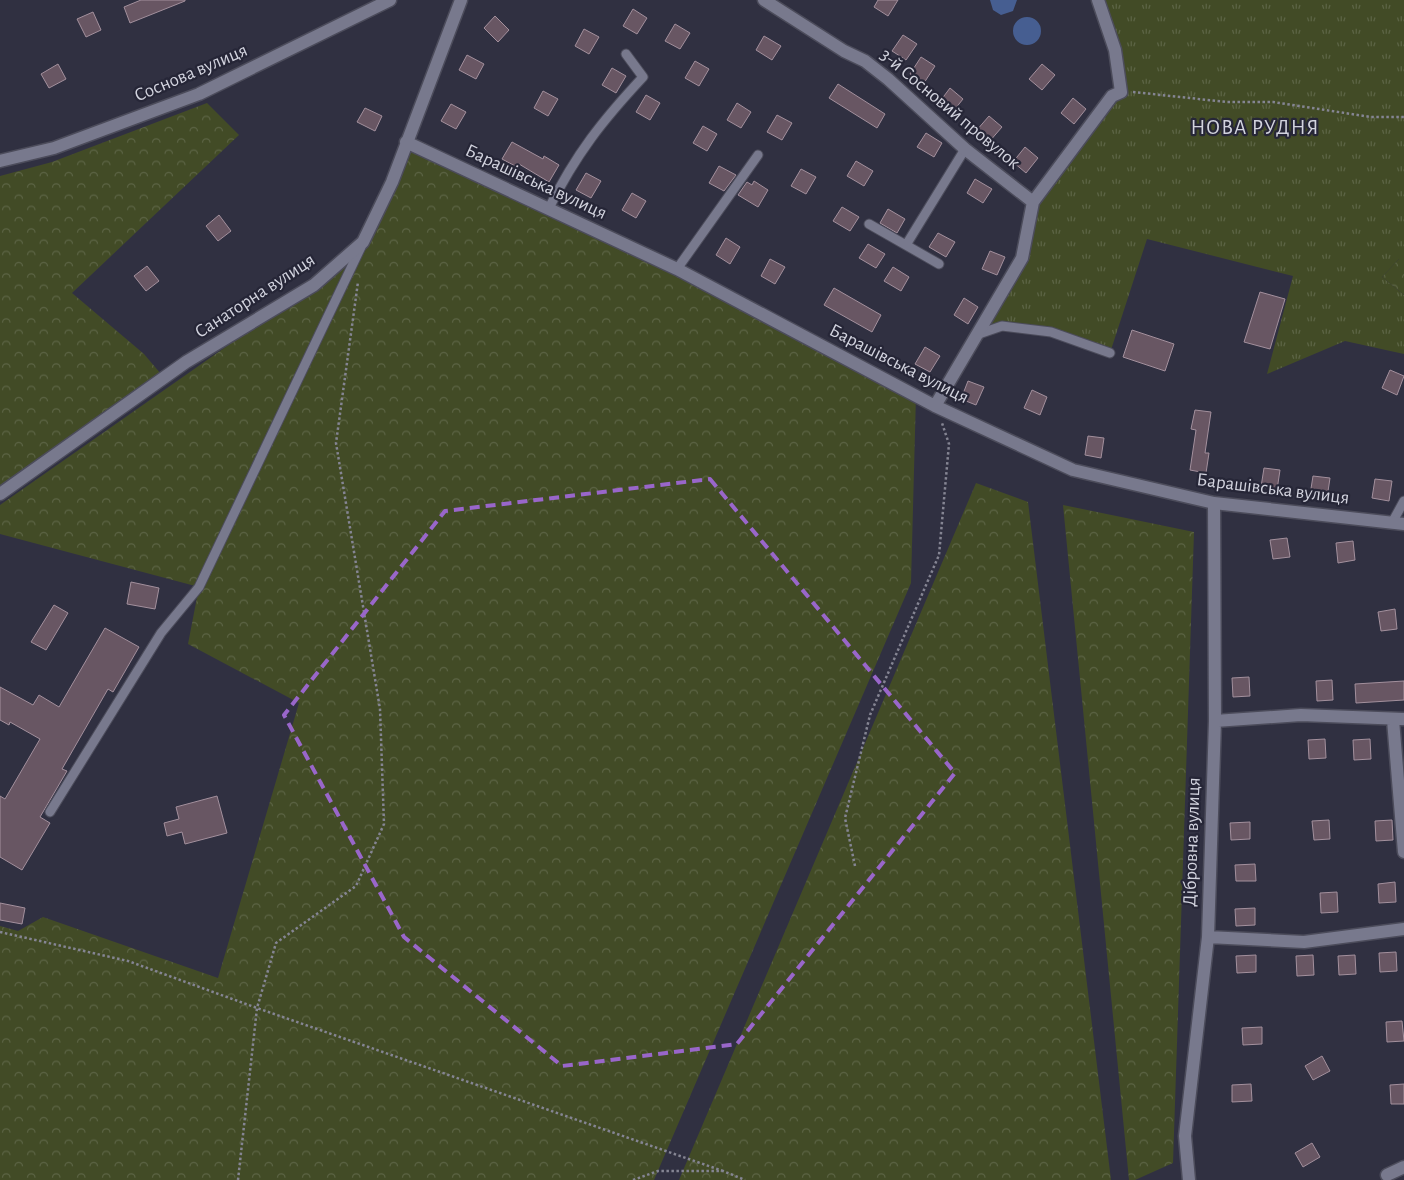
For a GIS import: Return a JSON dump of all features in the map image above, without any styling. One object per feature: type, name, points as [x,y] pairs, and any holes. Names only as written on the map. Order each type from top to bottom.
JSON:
[{"type":"street","name":"Санаторна вулиця","points":[[0,494],[186,362],[314,285],[363,242],[392,182],[461,0]]},
{"type":"street","name":"3-й Сосновий провулок","points":[[764,0],[836,46],[865,61],[888,79],[965,149],[1032,202]]},
{"type":"street","points":[[935,406],[1022,258],[1032,202],[1112,96],[1121,92],[1115,50],[1098,0]]},
{"type":"street","name":"Соснова вулиця","points":[[0,161],[54,148],[199,94],[383,1]]},
{"type":"street","name":"Барашівська вулиця","points":[[406,142],[677,269],[935,406],[1073,470],[1214,503],[1398,523]]},
{"type":"street","name":"Дібровна вулиця","points":[[1189,1180],[1185,1136],[1208,937],[1215,721],[1214,503]]},
{"type":"street","points":[[1215,721],[1301,715],[1399,720],[1404,852]]},
{"type":"street","points":[[1208,937],[1304,942],[1404,929]]},
{"type":"street","points":[[1386,1175],[1404,1167]]},
{"type":"lane","points":[[549,208],[569,168],[600,123],[643,77],[626,54]]},
{"type":"lane","points":[[906,245],[965,149]]},
{"type":"lane","points":[[677,269],[758,155]]},
{"type":"lane","points":[[869,224],[939,264]]},
{"type":"lane","points":[[50,812],[161,633],[199,587],[363,242]]},
{"type":"lane","points":[[976,335],[1002,326],[1051,332],[1110,353]]},
{"type":"lane","points":[[1398,523],[1404,501]]},
{"type":"path","points":[[1121,92],[1227,102],[1273,102],[1370,117],[1404,117]]},
{"type":"path","points":[[238,1180],[257,1008],[276,943],[356,886],[384,824],[380,709],[336,442],[358,280]]},
{"type":"path","points":[[855,866],[845,818],[870,715],[939,555],[949,444],[935,406]]},
{"type":"path","points":[[0,932],[128,960],[257,1008],[724,1171],[745,1180]]},
{"type":"path","points":[[633,1180],[658,1170],[724,1171]]},
{"type":"highlighted area","points":[[710,479],[955,773],[737,1044],[562,1066],[404,937],[284,715],[445,511]]},
{"type":"green space","points":[[1098,0],[1404,0],[1404,259],[1399,259],[1382,277],[1404,295],[1404,354],[1345,341],[1267,374],[1293,276],[1147,239],[1110,353],[1051,332],[1002,326],[976,335],[1022,258],[1033,202],[1112,96],[1119,74]]},
{"type":"green space","points":[[207,103],[239,135],[72,293],[144,354],[161,374],[0,496],[0,176],[52,162]]},
{"type":"green space","points":[[406,142],[916,395],[911,583],[654,1180],[0,1180],[0,926],[18,931],[43,917],[218,978],[299,703],[188,644],[199,587],[0,534],[0,505],[314,285],[363,242]]},
{"type":"green space","points":[[1399,259],[1404,259],[1404,295],[1382,277]]},
{"type":"green space","points":[[976,483],[1028,502],[1111,1180],[679,1180]]},
{"type":"green space","points":[[1063,505],[1194,532],[1173,1163],[1135,1180],[1129,1180]]},
{"type":"water","points":[[990,0],[1017,0],[1013,11],[1001,15],[993,10]]},
{"type":"water","points":[[1027,17],[1037,21],[1041,31],[1037,41],[1027,45],[1017,41],[1013,31],[1017,21]]},
{"type":"building","points":[[141,0],[185,1],[130,23],[124,7]]},
{"type":"building","points":[[878,0],[898,0],[888,16],[874,7]]},
{"type":"building","points":[[633,9],[647,18],[637,34],[623,26]]},
{"type":"building","points":[[93,12],[101,30],[86,37],[77,19]]},
{"type":"building","points":[[495,16],[509,30],[498,42],[484,28]]},
{"type":"building","points":[[675,24],[690,33],[680,49],[665,41]]},
{"type":"building","points":[[584,29],[599,37],[589,54],[575,46]]},
{"type":"building","points":[[903,35],[917,44],[906,60],[892,51]]},
{"type":"building","points":[[764,36],[781,46],[772,60],[756,50]]},
{"type":"building","points":[[467,55],[484,64],[476,79],[459,70]]},
{"type":"building","points":[[921,57],[935,66],[924,83],[910,74]]},
{"type":"building","points":[[695,61],[709,69],[699,86],[685,78]]},
{"type":"building","points":[[58,64],[66,79],[49,88],[41,74]]},
{"type":"building","points":[[1042,64],[1055,75],[1042,90],[1029,79]]},
{"type":"building","points":[[612,68],[626,76],[616,93],[602,85]]},
{"type":"building","points":[[838,84],[885,114],[877,128],[829,98]]},
{"type":"building","points":[[950,88],[963,99],[951,114],[938,104]]},
{"type":"building","points":[[543,91],[558,99],[548,116],[534,108]]},
{"type":"building","points":[[646,95],[660,103],[650,120],[636,112]]},
{"type":"building","points":[[1073,98],[1086,109],[1074,124],[1061,113]]},
{"type":"building","points":[[737,103],[751,112],[741,128],[727,120]]},
{"type":"building","points":[[451,104],[466,112],[456,129],[441,121]]},
{"type":"building","points":[[365,108],[382,116],[375,131],[357,122]]},
{"type":"building","points":[[777,115],[792,123],[782,140],[767,132]]},
{"type":"building","points":[[989,116],[1002,127],[989,142],[976,131]]},
{"type":"building","points":[[703,126],[717,134],[707,151],[693,143]]},
{"type":"building","points":[[926,133],[942,143],[934,157],[917,147]]},
{"type":"building","points":[[512,142],[543,159],[544,156],[559,165],[549,182],[519,164],[517,167],[502,159]]},
{"type":"building","points":[[1025,147],[1038,158],[1026,173],[1013,162]]},
{"type":"building","points":[[856,161],[873,171],[864,186],[847,176]]},
{"type":"building","points":[[719,166],[736,175],[724,191],[709,183]]},
{"type":"building","points":[[801,169],[816,177],[806,194],[791,186]]},
{"type":"building","points":[[586,173],[601,181],[591,198],[576,190]]},
{"type":"building","points":[[975,179],[992,189],[983,203],[967,193]]},
{"type":"building","points":[[754,181],[768,190],[758,207],[738,195],[747,182],[752,185]]},
{"type":"building","points":[[632,193],[646,201],[636,218],[622,210]]},
{"type":"building","points":[[842,207],[859,217],[850,231],[833,221]]},
{"type":"building","points":[[888,209],[905,219],[897,233],[880,223]]},
{"type":"building","points":[[219,215],[231,231],[218,241],[206,226]]},
{"type":"building","points":[[938,233],[955,242],[946,257],[929,247]]},
{"type":"building","points":[[726,238],[740,247],[730,264],[716,255]]},
{"type":"building","points":[[868,244],[885,254],[876,268],[859,258]]},
{"type":"building","points":[[990,251],[1005,257],[997,275],[982,269]]},
{"type":"building","points":[[770,259],[785,267],[775,284],[761,276]]},
{"type":"building","points":[[147,266],[159,281],[146,291],[134,276]]},
{"type":"building","points":[[893,267],[909,277],[901,291],[884,281]]},
{"type":"building","points":[[834,288],[881,315],[872,332],[824,305]]},
{"type":"building","points":[[1260,292],[1285,299],[1270,349],[1244,342]]},
{"type":"building","points":[[964,298],[978,307],[968,324],[954,315]]},
{"type":"building","points":[[1132,330],[1174,344],[1165,371],[1123,357]]},
{"type":"building","points":[[925,347],[940,356],[930,372],[915,364]]},
{"type":"building","points":[[1390,370],[1404,376],[1397,395],[1382,388]]},
{"type":"building","points":[[968,381],[984,387],[976,405],[961,399]]},
{"type":"building","points":[[1032,390],[1047,397],[1040,415],[1024,408]]},
{"type":"building","points":[[1195,410],[1211,412],[1205,453],[1209,453],[1206,473],[1190,470],[1196,430],[1191,429]]},
{"type":"building","points":[[1088,436],[1104,438],[1101,458],[1085,455]]},
{"type":"building","points":[[1264,468],[1280,470],[1277,490],[1261,487]]},
{"type":"building","points":[[1313,476],[1330,478],[1327,498],[1310,495]]},
{"type":"building","points":[[1375,479],[1392,481],[1389,501],[1372,498]]},
{"type":"building","points":[[1287,538],[1290,557],[1273,559],[1270,540]]},
{"type":"building","points":[[1353,541],[1355,560],[1338,563],[1336,543]]},
{"type":"building","points":[[131,582],[159,588],[155,609],[127,604]]},
{"type":"building","points":[[54,605],[68,613],[46,650],[31,642]]},
{"type":"building","points":[[1395,609],[1397,629],[1381,631],[1378,612]]},
{"type":"building","points":[[105,628],[139,647],[113,692],[108,689],[62,769],[67,771],[40,817],[50,823],[22,870],[0,857],[0,796],[5,799],[40,739],[10,722],[9,725],[0,720],[0,687],[33,705],[39,695],[59,707]]},
{"type":"building","points":[[1249,677],[1250,696],[1233,697],[1232,678]]},
{"type":"building","points":[[1332,680],[1333,700],[1317,701],[1316,681]]},
{"type":"building","points":[[1404,681],[1404,700],[1356,703],[1355,684]]},
{"type":"building","points":[[1325,739],[1326,758],[1309,759],[1308,740]]},
{"type":"building","points":[[1370,739],[1371,759],[1354,760],[1353,740]]},
{"type":"building","points":[[217,796],[227,833],[185,844],[182,832],[167,836],[164,823],[179,819],[176,807]]},
{"type":"building","points":[[1329,820],[1330,839],[1314,840],[1312,821]]},
{"type":"building","points":[[1392,820],[1393,840],[1376,841],[1375,821]]},
{"type":"building","points":[[1250,822],[1250,839],[1231,840],[1230,823]]},
{"type":"building","points":[[1255,864],[1256,881],[1236,881],[1235,865]]},
{"type":"building","points":[[1395,882],[1396,902],[1379,903],[1378,884]]},
{"type":"building","points":[[1337,892],[1338,912],[1321,913],[1320,893]]},
{"type":"building","points":[[0,903],[25,908],[22,924],[0,920]]},
{"type":"building","points":[[1255,908],[1255,925],[1236,926],[1235,909]]},
{"type":"building","points":[[1396,952],[1397,971],[1380,972],[1379,953]]},
{"type":"building","points":[[1256,955],[1256,972],[1237,973],[1236,956]]},
{"type":"building","points":[[1313,955],[1314,975],[1297,976],[1296,956]]},
{"type":"building","points":[[1355,955],[1356,974],[1339,975],[1338,956]]},
{"type":"building","points":[[1402,1021],[1404,1041],[1387,1042],[1386,1022]]},
{"type":"building","points":[[1262,1027],[1262,1044],[1243,1045],[1242,1028]]},
{"type":"building","points":[[1322,1056],[1330,1071],[1313,1080],[1305,1066]]},
{"type":"building","points":[[1251,1084],[1252,1101],[1232,1102],[1232,1085]]},
{"type":"building","points":[[1404,1084],[1404,1104],[1391,1104],[1390,1085]]},
{"type":"building","points":[[1312,1143],[1320,1157],[1303,1167],[1295,1153]]},
{"type":"district","name":"НОВА РУДНЯ","points":[[1255,127]]}]
